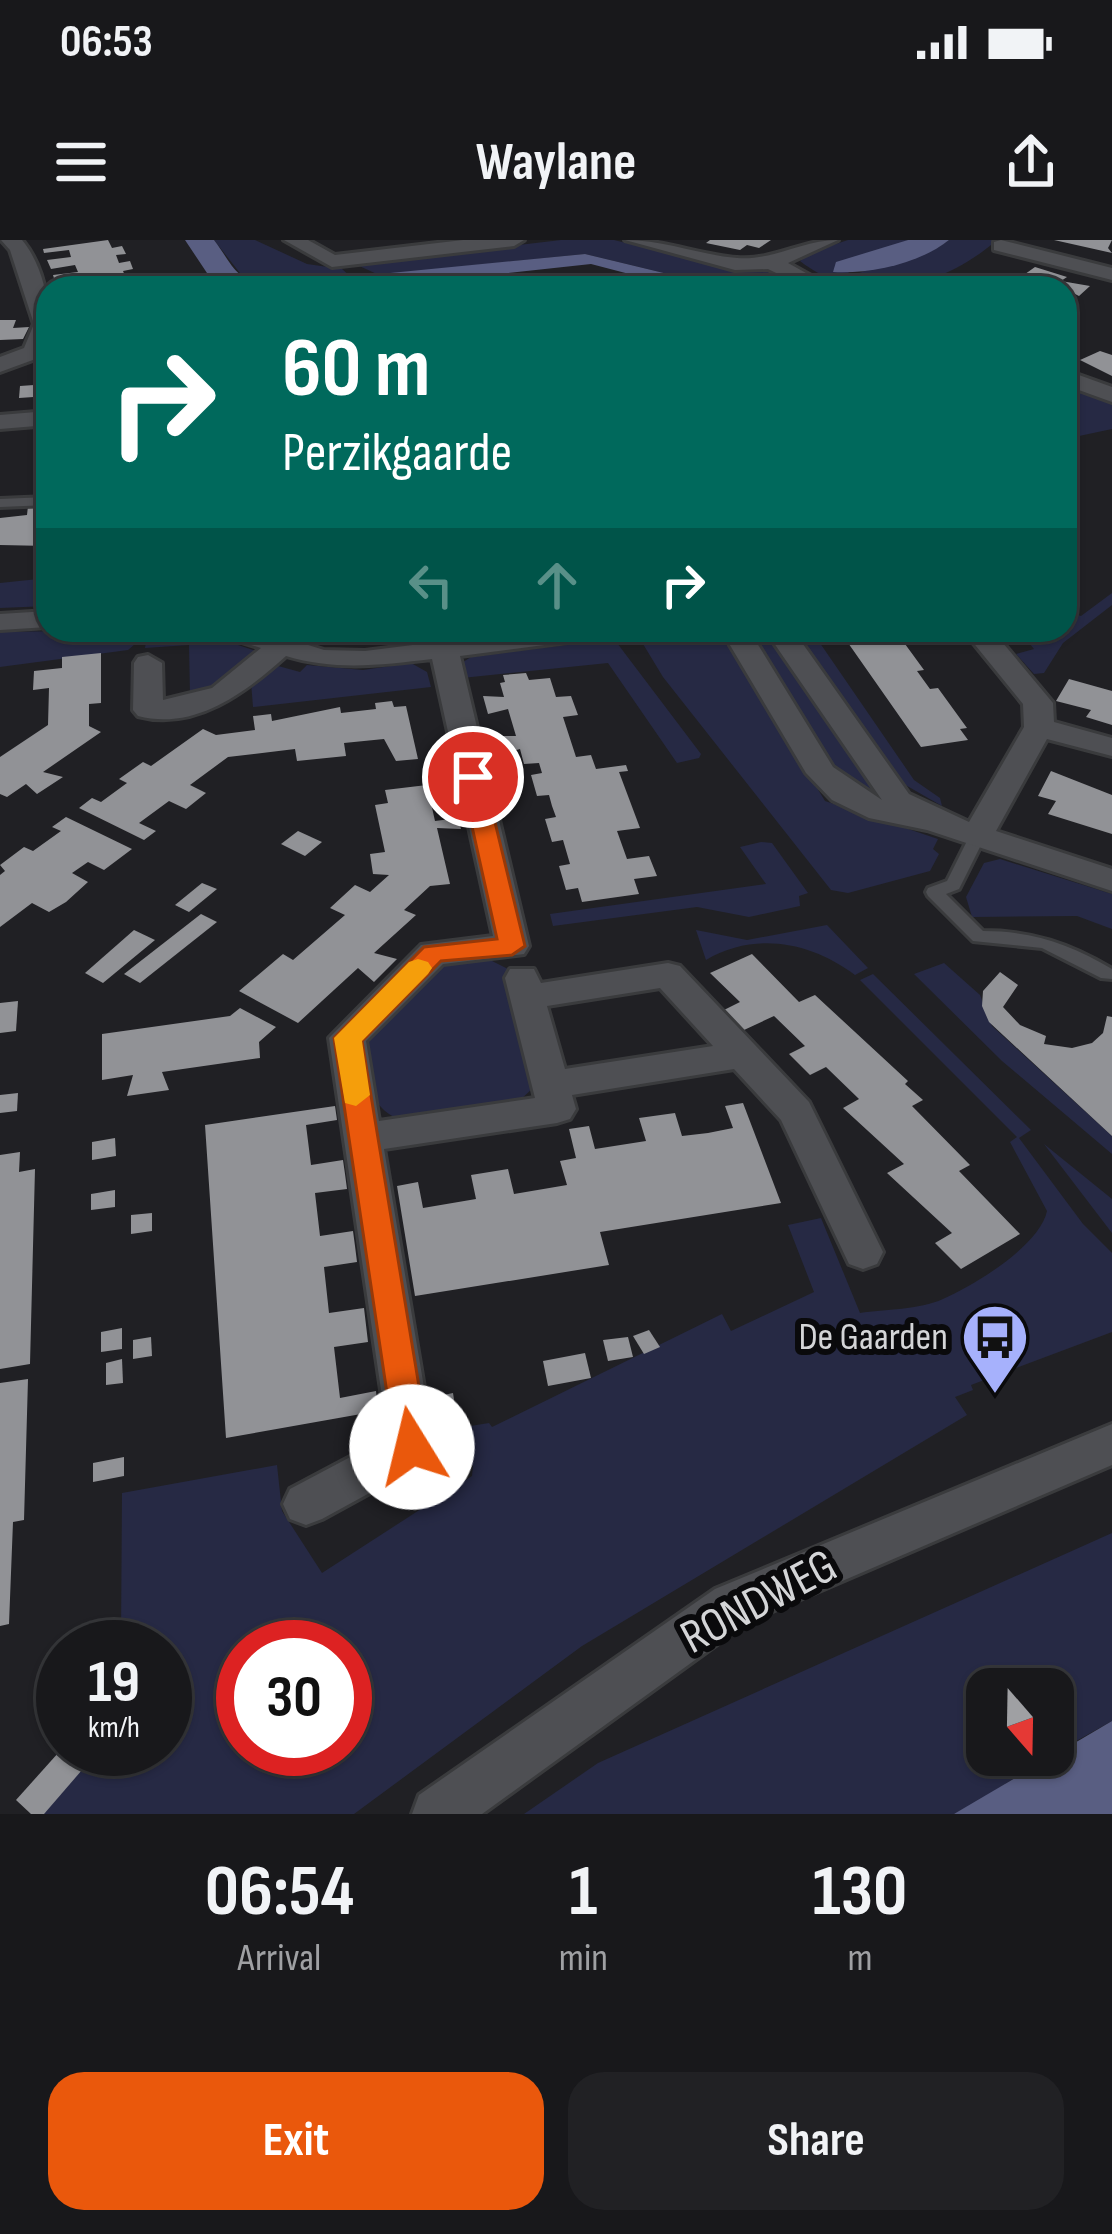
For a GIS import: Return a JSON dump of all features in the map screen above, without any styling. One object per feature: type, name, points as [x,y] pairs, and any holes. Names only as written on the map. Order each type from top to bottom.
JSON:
[{"type":"street","points":[[11,240],[36,309]]},
{"type":"street","points":[[294,240],[332,262],[514,240]]},
{"type":"street","points":[[635,240],[735,264],[771,262],[828,240]]},
{"type":"street","points":[[1004,243],[1112,274]]},
{"type":"street","points":[[771,262],[800,276]]},
{"type":"street","points":[[0,365],[33,352],[36,345]]},
{"type":"street","points":[[1077,381],[1112,394]]},
{"type":"street","points":[[0,422],[36,419]]},
{"type":"street","points":[[0,622],[36,620]]},
{"type":"street","points":[[268,642],[322,658],[365,659],[501,642]]},
{"type":"street","points":[[742,642],[821,773],[839,793],[866,808],[938,824],[1112,880]]},
{"type":"street","points":[[786,642],[898,801],[938,824]]},
{"type":"street","points":[[977,837],[1039,728],[1037,704],[987,642]]},
{"type":"street","points":[[148,663],[148,710],[207,704],[229,692],[280,646]]},
{"type":"street","points":[[362,1138],[557,1109],[554,1084],[512,946],[444,649]]},
{"type":"street","points":[[1039,728],[1112,748]]},
{"type":"street","points":[[306,1504],[412,1447],[347,1038],[434,953],[512,946]]},
{"type":"street","points":[[528,997],[668,975],[796,1112],[863,1252]]},
{"type":"street","points":[[554,1084],[740,1055]]},
{"type":"street","name":"RONDWEG","points":[[438,1814],[732,1605],[1112,1444]]},
{"type":"lane","points":[[0,503],[36,502]]},
{"type":"lane","points":[[977,837],[953,885],[934,892],[979,937],[1027,935],[1067,949],[1107,974]]},
{"type":"shaded area","points":[[185,240],[214,240],[243,276],[209,276]]},
{"type":"shaded area","points":[[214,240],[255,240],[307,264],[342,269],[350,276],[242,276]]},
{"type":"shaded area","points":[[561,240],[614,240],[727,268],[773,269],[788,276],[676,276],[585,254],[379,275],[355,264]]},
{"type":"shaded area","points":[[848,240],[908,240],[848,273],[856,274],[949,240],[997,240],[937,276],[824,276],[800,261],[804,258],[800,256]]},
{"type":"shaded area","points":[[908,240],[949,240],[894,266],[833,272],[836,262]]},
{"type":"shaded area","points":[[585,254],[676,276],[637,276],[591,264],[482,276],[360,276]]},
{"type":"shaded area","points":[[1077,389],[1112,399],[1112,429],[1077,436]]},
{"type":"shaded area","points":[[36,579],[36,606],[0,608],[0,583]]},
{"type":"shaded area","points":[[1112,593],[1112,605],[1077,632],[1077,615]]},
{"type":"shaded area","points":[[36,631],[36,642],[135,644],[128,650],[0,667],[0,632]]},
{"type":"shaded area","points":[[146,642],[229,642],[259,652],[208,691],[190,695],[189,645],[145,648]]},
{"type":"shaded area","points":[[616,642],[701,754],[677,763],[608,663],[462,678],[460,664],[471,657]]},
{"type":"shaded area","points":[[642,642],[722,642],[732,649],[825,801],[938,839],[933,849],[939,854],[930,871],[848,893],[831,890],[663,677]]},
{"type":"shaded area","points":[[754,642],[779,642],[877,796],[829,764]]},
{"type":"shaded area","points":[[800,642],[819,642],[914,780],[940,798],[942,806],[895,779]]},
{"type":"shaded area","points":[[1028,642],[1064,642],[1044,673],[1034,674],[1016,654],[1034,649]]},
{"type":"shaded area","points":[[411,663],[427,672],[431,687],[253,707],[251,682],[271,664],[300,672],[307,665],[363,670]]},
{"type":"shaded area","points":[[772,843],[808,893],[799,896],[800,906],[749,917],[697,907],[553,926],[550,914],[766,884],[740,847]]},
{"type":"shaded area","points":[[1000,859],[1112,894],[1112,929],[1077,916],[972,917],[966,897],[984,863]]},
{"type":"shaded area","points":[[827,925],[868,968],[855,975],[801,948],[763,943],[706,960],[696,930],[747,940]]},
{"type":"shaded area","points":[[486,958],[510,970],[533,1088],[519,1101],[399,1119],[388,1114],[372,1094],[365,1069],[374,1032],[440,965]]},
{"type":"shaded area","points":[[944,963],[980,995],[992,1026],[1112,1136],[1112,1154],[1002,1061],[914,974]]},
{"type":"shaded area","points":[[873,974],[1031,1130],[1019,1138],[1083,1224],[1112,1253],[1112,1332],[971,1385],[973,1390],[955,1397],[967,1415],[582,1646],[354,1814],[30,1814],[72,1776],[192,1776],[192,1620],[121,1620],[122,1493],[277,1465],[282,1511],[322,1573],[472,1476],[473,1466],[451,1439],[452,1429],[489,1423],[492,1427],[722,1314],[731,1331],[814,1292],[788,1225],[821,1218],[860,1313],[934,1303],[988,1274],[1032,1237],[1047,1211],[1010,1142],[1017,1137],[860,980]]},
{"type":"shaded area","points":[[1044,1144],[1112,1199],[1112,1233]]},
{"type":"shaded area","points":[[1112,1533],[1112,1721],[1074,1742],[1074,1668],[966,1668],[966,1776],[1018,1776],[964,1810],[954,1814],[524,1814],[598,1763]]},
{"type":"shaded area","points":[[1112,1721],[1112,1814],[954,1814],[1019,1776],[1074,1776],[1074,1743]]},
{"type":"building","points":[[108,240],[112,248],[122,246],[126,254],[116,255],[119,263],[130,261],[133,269],[123,271],[125,276],[53,276],[78,272],[75,265],[51,269],[47,260],[71,257],[69,250],[44,253],[43,249]]},
{"type":"building","points":[[771,240],[759,248],[747,245],[740,250],[706,243]]},
{"type":"building","points":[[1054,240],[1112,240],[1108,248],[1112,253]]},
{"type":"building","points":[[1035,267],[1064,276],[1022,276]]},
{"type":"building","points":[[0,320],[16,320],[13,328],[29,327],[23,339],[0,340]]},
{"type":"building","points":[[1100,351],[1112,355],[1112,376],[1080,360]]},
{"type":"building","points":[[36,385],[36,397],[19,398],[20,386]]},
{"type":"building","points":[[28,506],[36,506],[36,546],[0,545],[0,518],[27,515]]},
{"type":"building","points":[[847,642],[904,642],[924,670],[917,671],[930,689],[938,688],[967,728],[960,729],[968,740],[921,747]]},
{"type":"building","points":[[101,653],[101,703],[89,704],[89,726],[101,732],[43,772],[63,777],[37,794],[26,784],[7,797],[0,794],[0,757],[48,725],[49,688],[33,690],[34,671],[62,668],[62,657]]},
{"type":"building","points":[[526,673],[529,680],[550,678],[556,697],[571,696],[578,715],[563,717],[576,757],[591,755],[596,769],[626,765],[628,771],[619,772],[640,828],[617,831],[627,859],[649,856],[657,876],[634,879],[639,894],[582,902],[578,888],[566,890],[559,866],[570,864],[563,840],[552,842],[545,819],[556,817],[549,795],[537,796],[531,775],[542,773],[539,763],[524,764],[520,749],[499,755],[494,736],[516,736],[508,709],[488,714],[483,696],[504,697],[503,675]]},
{"type":"building","points":[[1069,679],[1112,691],[1112,725],[1086,717],[1091,710],[1056,701]]},
{"type":"building","points":[[392,701],[394,707],[406,706],[418,759],[396,761],[384,739],[344,743],[346,756],[297,761],[295,749],[228,757],[190,785],[206,793],[186,809],[169,801],[139,823],[156,831],[144,840],[79,808],[92,798],[101,802],[127,783],[119,779],[143,762],[151,766],[203,729],[216,735],[255,730],[253,716],[271,714],[272,721],[340,707],[341,713],[376,709],[375,703]]},
{"type":"building","points":[[1051,771],[1112,795],[1112,834],[1048,814],[1056,801],[1038,796]]},
{"type":"building","points":[[427,785],[435,821],[458,818],[461,829],[437,828],[450,884],[430,886],[404,910],[416,915],[374,953],[397,959],[374,982],[358,968],[298,1023],[239,991],[283,954],[293,960],[345,915],[330,908],[355,885],[370,892],[389,875],[373,874],[370,854],[385,852],[375,805],[388,803],[385,790]]},
{"type":"building","points":[[66,817],[132,849],[104,870],[88,862],[72,873],[88,882],[66,902],[49,912],[32,903],[0,927],[0,875],[5,871],[0,865],[24,847],[33,851],[61,831],[52,827]]},
{"type":"building","points":[[298,831],[322,842],[305,856],[281,844]]},
{"type":"building","points":[[202,883],[217,889],[189,912],[175,905]]},
{"type":"building","points":[[201,914],[217,922],[140,983],[124,974]]},
{"type":"building","points":[[134,930],[155,940],[103,983],[85,973]]},
{"type":"building","points":[[752,954],[799,1002],[815,995],[908,1081],[905,1084],[923,1100],[912,1106],[970,1165],[959,1171],[1020,1234],[961,1269],[935,1243],[952,1233],[887,1173],[904,1164],[843,1108],[859,1099],[826,1067],[810,1075],[789,1054],[805,1046],[774,1016],[744,1030],[724,1010],[740,1002],[710,973]]},
{"type":"building","points":[[1000,972],[1018,985],[1003,1007],[1020,1025],[1046,1036],[1044,1044],[1072,1048],[1092,1043],[1103,1033],[1107,1016],[1112,1017],[1112,1136],[989,1022],[982,1006],[983,991]]},
{"type":"building","points":[[18,1001],[16,1031],[0,1033],[0,1003]]},
{"type":"building","points":[[240,1008],[276,1027],[259,1042],[260,1058],[162,1072],[169,1090],[127,1096],[133,1075],[102,1080],[102,1034],[230,1016]]},
{"type":"building","points":[[18,1093],[17,1111],[0,1113],[0,1095]]},
{"type":"building","points":[[743,1103],[781,1203],[600,1232],[609,1265],[415,1296],[397,1186],[418,1182],[423,1208],[476,1199],[471,1175],[508,1169],[514,1194],[567,1185],[560,1161],[576,1158],[569,1129],[589,1126],[595,1149],[646,1141],[639,1118],[675,1113],[682,1136],[708,1133],[733,1128],[725,1106]]},
{"type":"building","points":[[335,1106],[337,1120],[306,1125],[311,1165],[343,1160],[347,1189],[315,1193],[320,1236],[353,1231],[357,1262],[324,1267],[329,1313],[364,1308],[368,1342],[334,1347],[340,1398],[376,1391],[378,1411],[226,1438],[205,1125]]},
{"type":"building","points":[[115,1138],[116,1156],[92,1160],[92,1142]]},
{"type":"building","points":[[20,1152],[19,1172],[35,1169],[30,1364],[0,1369],[0,1155]]},
{"type":"building","points":[[115,1190],[115,1207],[91,1210],[91,1194]]},
{"type":"building","points":[[152,1213],[152,1231],[131,1234],[131,1215]]},
{"type":"building","points":[[122,1328],[122,1349],[101,1352],[101,1332]]},
{"type":"building","points":[[649,1330],[660,1347],[644,1354],[633,1336]]},
{"type":"building","points":[[151,1337],[152,1356],[133,1359],[133,1340]]},
{"type":"building","points":[[628,1337],[633,1357],[608,1361],[603,1340]]},
{"type":"building","points":[[585,1353],[591,1378],[548,1386],[543,1361]]},
{"type":"building","points":[[122,1359],[123,1383],[106,1385],[106,1363]]},
{"type":"building","points":[[28,1379],[24,1520],[13,1522],[9,1624],[0,1626],[0,1383]]},
{"type":"building","points":[[453,1393],[457,1419],[429,1424],[425,1399]]},
{"type":"building","points":[[124,1457],[124,1476],[93,1482],[93,1463]]},
{"type":"building","points":[[38,1776],[77,1776],[44,1814],[31,1814],[16,1800]]},
{"type":"slow traffic","points":[[356,1095],[347,1038],[418,968]]},
{"type":"place","name":"De Gaarden","points":[[995,1396]]},
{"type":"route","points":[[412,1447],[347,1038],[434,953],[512,946],[473,777]]}]
